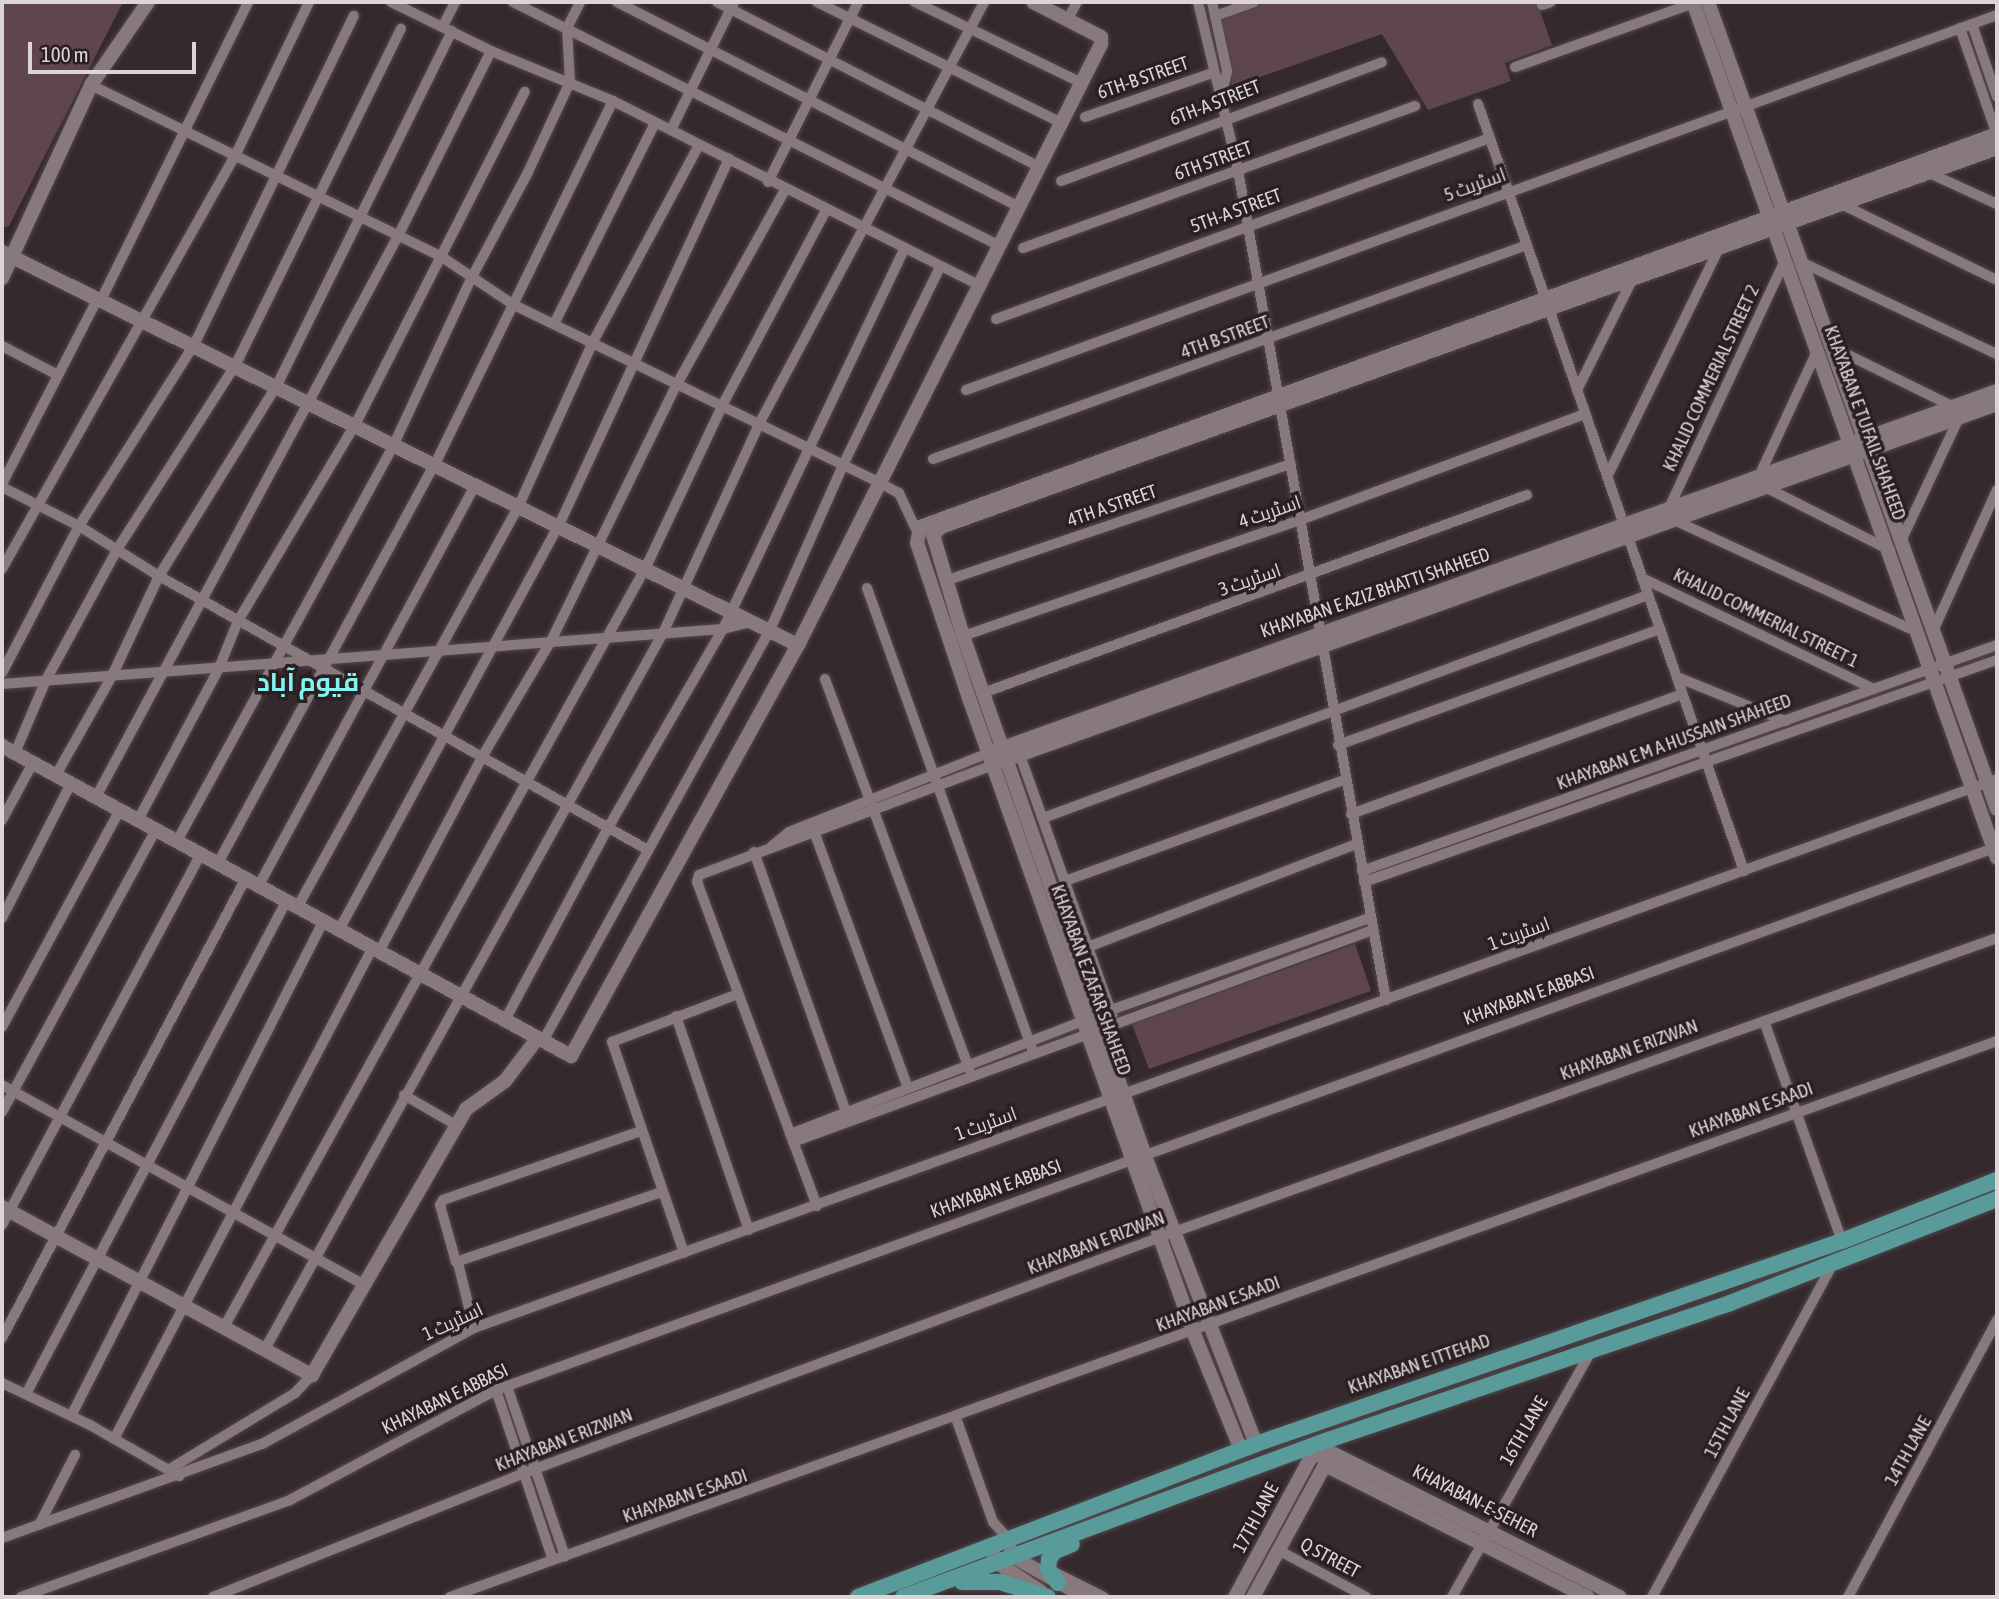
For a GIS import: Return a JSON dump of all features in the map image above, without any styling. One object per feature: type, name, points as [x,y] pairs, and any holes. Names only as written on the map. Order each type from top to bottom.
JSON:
[{"type":"main road","name":"KHAYABAN E ITTEHAD","points":[[903,1597],[942,1584],[993,1554],[1008,1538],[1249,1447],[1842,1241],[1997,1180]]},
{"type":"main road","name":"KHAYABAN E ITTEHAD","points":[[858,1597],[993,1554],[1012,1556],[1094,1525],[1318,1454],[1591,1351],[1832,1266],[1997,1199]]},
{"type":"main road","points":[[942,1584],[1000,1582],[1052,1592],[1048,1569],[1055,1550],[1086,1539],[1094,1525]]},
{"type":"street","points":[[2,278],[7,254],[91,85],[148,2]]},
{"type":"street","points":[[248,2],[185,131],[2,485],[118,548],[159,576],[363,692],[648,850]]},
{"type":"street","points":[[2,569],[36,504],[235,156],[309,2]]},
{"type":"street","points":[[391,2],[491,51],[613,101],[729,159],[768,182],[786,188],[827,210],[867,225],[940,267],[981,286]]},
{"type":"street","points":[[56,775],[112,676],[159,576],[277,385],[362,218],[448,29],[455,2]]},
{"type":"street","points":[[513,2],[788,144],[1000,246]]},
{"type":"street","points":[[177,841],[394,444],[472,277],[503,225],[570,82],[567,28],[580,2]]},
{"type":"street","points":[[617,2],[1020,207]]},
{"type":"street","points":[[717,2],[732,5],[1039,167]]},
{"type":"street","points":[[817,2],[951,65],[1062,123]]},
{"type":"street","points":[[768,182],[858,2]]},
{"type":"street","points":[[915,2],[1082,83]]},
{"type":"street","points":[[265,1349],[460,993],[663,633],[682,585],[760,422],[984,2]]},
{"type":"street","points":[[401,29],[235,366],[118,548],[8,750],[460,993],[571,1056],[798,645],[878,482],[981,286],[1082,83],[1101,37],[1033,2]]},
{"type":"street","points":[[1068,19],[1077,2]]},
{"type":"street","points":[[1198,2],[1212,73],[1228,116],[1291,464],[1331,710],[1386,1000]]},
{"type":"street","points":[[1212,2],[1227,71],[1222,94]]},
{"type":"street","points":[[1215,16],[1254,2]]},
{"type":"street","points":[[1515,67],[1698,2]]},
{"type":"street","name":"KHAYABAN E TUFAIL SHAHEED","points":[[1698,2],[1896,545],[1933,631],[1991,783],[1997,809]]},
{"type":"street","points":[[671,130],[732,5]]},
{"type":"street","name":"اسٹریٹ 5","points":[[966,390],[1997,15]]},
{"type":"street","points":[[2,673],[79,526],[194,345],[354,16]]},
{"type":"street","points":[[1972,24],[1997,97]]},
{"type":"street","points":[[1115,1022],[1043,818],[1002,756],[917,543],[925,529],[1547,305],[1777,220],[1997,134],[1960,28]]},
{"type":"street","points":[[96,797],[398,236],[491,51]]},
{"type":"street","name":"6TH-A STREET","points":[[1061,181],[1228,116],[1382,62]]},
{"type":"street","name":"6TH-B STREET","points":[[1084,117],[1212,73]]},
{"type":"street","points":[[91,85],[442,257],[514,305],[594,340],[636,364],[760,422],[899,493],[925,529],[983,692],[1002,756]]},
{"type":"street","points":[[138,820],[219,668],[238,621],[355,425],[525,92]]},
{"type":"street","points":[[218,863],[435,464],[613,101]]},
{"type":"street","points":[[1478,104],[1744,871]]},
{"type":"street","name":"6TH STREET","points":[[1023,248],[1415,106]]},
{"type":"street","points":[[555,322],[656,123]]},
{"type":"street","name":"5TH-A STREET","points":[[996,319],[1490,138]]},
{"type":"street","points":[[26,1394],[147,1165],[292,903],[405,714],[519,505],[594,340],[699,145]]},
{"type":"street","points":[[1547,305],[1630,282],[1718,250],[1777,220],[1841,204],[1997,148]]},
{"type":"street","points":[[340,929],[559,525],[729,159]]},
{"type":"street","points":[[1929,173],[1997,204]]},
{"type":"street","points":[[114,1439],[232,1212],[482,757],[551,641],[677,384],[786,188]]},
{"type":"street","points":[[1841,204],[1997,280]]},
{"type":"street","points":[[223,1327],[646,568],[723,404],[827,210]]},
{"type":"street","name":"4TH B STREET","points":[[933,459],[1527,245]]},
{"type":"street","points":[[505,1020],[608,828],[723,629],[905,248]]},
{"type":"street","points":[[1607,477],[1718,250]]},
{"type":"street","points":[[7,254],[682,585],[798,645]]},
{"type":"street","points":[[1792,260],[1997,354]]},
{"type":"street","name":"KHALID COMMERIAL STREET 2","points":[[1672,515],[1792,260]]},
{"type":"street","points":[[169,1470],[295,1393],[312,1375],[456,1125],[476,1098],[505,1081],[540,1040],[770,630],[843,466],[940,267]]},
{"type":"street","points":[[1577,390],[1630,282]]},
{"type":"street","points":[[2,346],[58,375]]},
{"type":"street","points":[[1825,348],[1957,412],[1896,545],[1763,481],[1825,348]]},
{"type":"street","name":"KHAYABAN E AZIZ BHATTI SHAHEED","points":[[772,846],[789,832],[933,774],[1002,756],[1320,639],[1860,448],[1957,412],[1997,391]]},
{"type":"street","name":"KHAYABAN E AZIZ BHATTI SHAHEED","points":[[1957,412],[1997,404]]},
{"type":"street","name":"اسٹریٹ 4","points":[[963,636],[1300,520],[1585,414]]},
{"type":"street","name":"4TH A STREET","points":[[945,581],[1291,464]]},
{"type":"street","points":[[2,1338],[106,1142],[252,881],[363,692],[476,484]]},
{"type":"street","points":[[1933,631],[1997,490]]},
{"type":"street","name":"اسٹریٹ 3","points":[[983,692],[1310,577],[1527,495]]},
{"type":"street","points":[[1672,515],[1917,632]]},
{"type":"street","name":"KHAYABAN E TUFAIL SHAHEED","points":[[1896,545],[1917,632],[1995,849]]},
{"type":"street","name":"KHALID COMMERIAL STREET 1","points":[[1642,578],[1874,689]]},
{"type":"street","points":[[867,588],[1034,1053]]},
{"type":"street","points":[[1043,818],[1648,595]]},
{"type":"street","points":[[2,684],[723,629],[754,621]]},
{"type":"street","points":[[1338,745],[1660,629]]},
{"type":"street","name":"KHAYABAN E M A HUSSAIN SHAHEED","points":[[1364,882],[1706,761],[1933,676],[1997,645]]},
{"type":"street","name":"KHAYABAN E M A HUSSAIN SHAHEED","points":[[1947,670],[1997,660]]},
{"type":"street","name":"KHAYABAN E M A HUSSAIN SHAHEED","points":[[1362,871],[1874,689],[1933,676]]},
{"type":"street","points":[[1677,677],[1785,721]]},
{"type":"street","points":[[825,679],[969,1071]]},
{"type":"street","points":[[1351,814],[1682,694]]},
{"type":"street","name":"KHAYABAN E AZIZ BHATTI SHAHEED","points":[[738,994],[697,882],[702,872],[938,788],[1002,756]]},
{"type":"street","name":"KHAYABAN E ZAFAR SHAHEED","points":[[1002,756],[1167,1235],[1193,1331],[1249,1447]]},
{"type":"street","points":[[2,820],[33,763]]},
{"type":"street","points":[[1065,881],[1344,780]]},
{"type":"street","points":[[2,918],[71,783]]},
{"type":"street","name":"اسٹریٹ 1","points":[[2,1538],[180,1476],[262,1444],[474,1328],[1119,1099],[1386,1000],[1991,783]]},
{"type":"street","points":[[2,1027],[120,810]]},
{"type":"street","points":[[2,1112],[156,830]]},
{"type":"street","points":[[815,834],[908,1088]]},
{"type":"street","points":[[1088,947],[1356,844]]},
{"type":"street","name":"KHAYABAN E ABBASI","points":[[21,1597],[290,1500],[496,1390],[1137,1152],[1995,849]]},
{"type":"street","points":[[754,852],[846,1112]]},
{"type":"street","points":[[2,1225],[6,1209],[62,1118],[201,853]]},
{"type":"street","points":[[791,1138],[846,1112],[908,1088],[1034,1053],[1093,1024],[1111,1010],[1370,918]]},
{"type":"street","points":[[71,1416],[324,920]]},
{"type":"street","points":[[791,1138],[969,1071],[1030,1042],[1093,1024],[1115,1022],[1373,930]]},
{"type":"street","name":"KHAYABAN E RIZWAN","points":[[213,1597],[524,1473],[1167,1235],[1997,938]]},
{"type":"street","points":[[684,1253],[612,1042],[738,994],[817,1206]]},
{"type":"street","points":[[676,1016],[750,1230]]},
{"type":"street","points":[[1764,1021],[1842,1241]]},
{"type":"street","name":"KHAYABAN E SAADI","points":[[450,1597],[956,1418],[1796,1111],[1997,1041]]},
{"type":"street","points":[[2,1085],[364,1285]]},
{"type":"street","points":[[404,1095],[456,1125]]},
{"type":"street","points":[[474,1328],[440,1205],[443,1200],[641,1131]]},
{"type":"street","points":[[458,1263],[662,1192]]},
{"type":"street","points":[[6,1209],[312,1375]]},
{"type":"street","points":[[1167,1235],[1208,1327],[1249,1447]]},
{"type":"street","name":"15TH LANE","points":[[1653,1597],[1832,1266]]},
{"type":"street","name":"14TH LANE","points":[[1848,1597],[1997,1320]]},
{"type":"street","name":"16TH LANE","points":[[1452,1597],[1484,1536],[1591,1351]]},
{"type":"street","points":[[2,1383],[71,1416],[180,1476]]},
{"type":"street","points":[[507,1386],[565,1556]]},
{"type":"street","points":[[496,1390],[553,1560]]},
{"type":"street","points":[[956,1418],[993,1522],[993,1554],[1052,1592],[1085,1597]]},
{"type":"street","name":"KHAYABAN-E-SEHER","points":[[1318,1454],[1342,1456],[1588,1597]]},
{"type":"street","name":"17TH LANE","points":[[1253,1597],[1278,1550],[1318,1454]]},
{"type":"street","name":"17TH LANE","points":[[1235,1597],[1318,1454]]},
{"type":"street","points":[[39,1525],[75,1455]]},
{"type":"street","points":[[993,1522],[1008,1538],[1012,1556],[1052,1592]]},
{"type":"street","name":"KHAYABAN-E-SEHER","points":[[1484,1536],[1620,1597]]},
{"type":"street","name":"Q STREET","points":[[1278,1550],[1366,1597]]},
{"type":"street","points":[[1048,1569],[1104,1597]]},
{"type":"street","points":[[1000,1582],[1029,1597]]},
{"type":"shaded area","points":[[2,2],[123,2],[9,226],[2,228]]},
{"type":"shaded area","points":[[1263,2],[1537,2],[1552,45],[1505,63],[1511,81],[1428,110],[1382,34],[1232,87],[1221,18]]},
{"type":"shaded area","points":[[1355,944],[1371,991],[1149,1069],[1132,1024]]},
{"type":"district","name":"قیوم آباد","points":[[308,683]]}]
